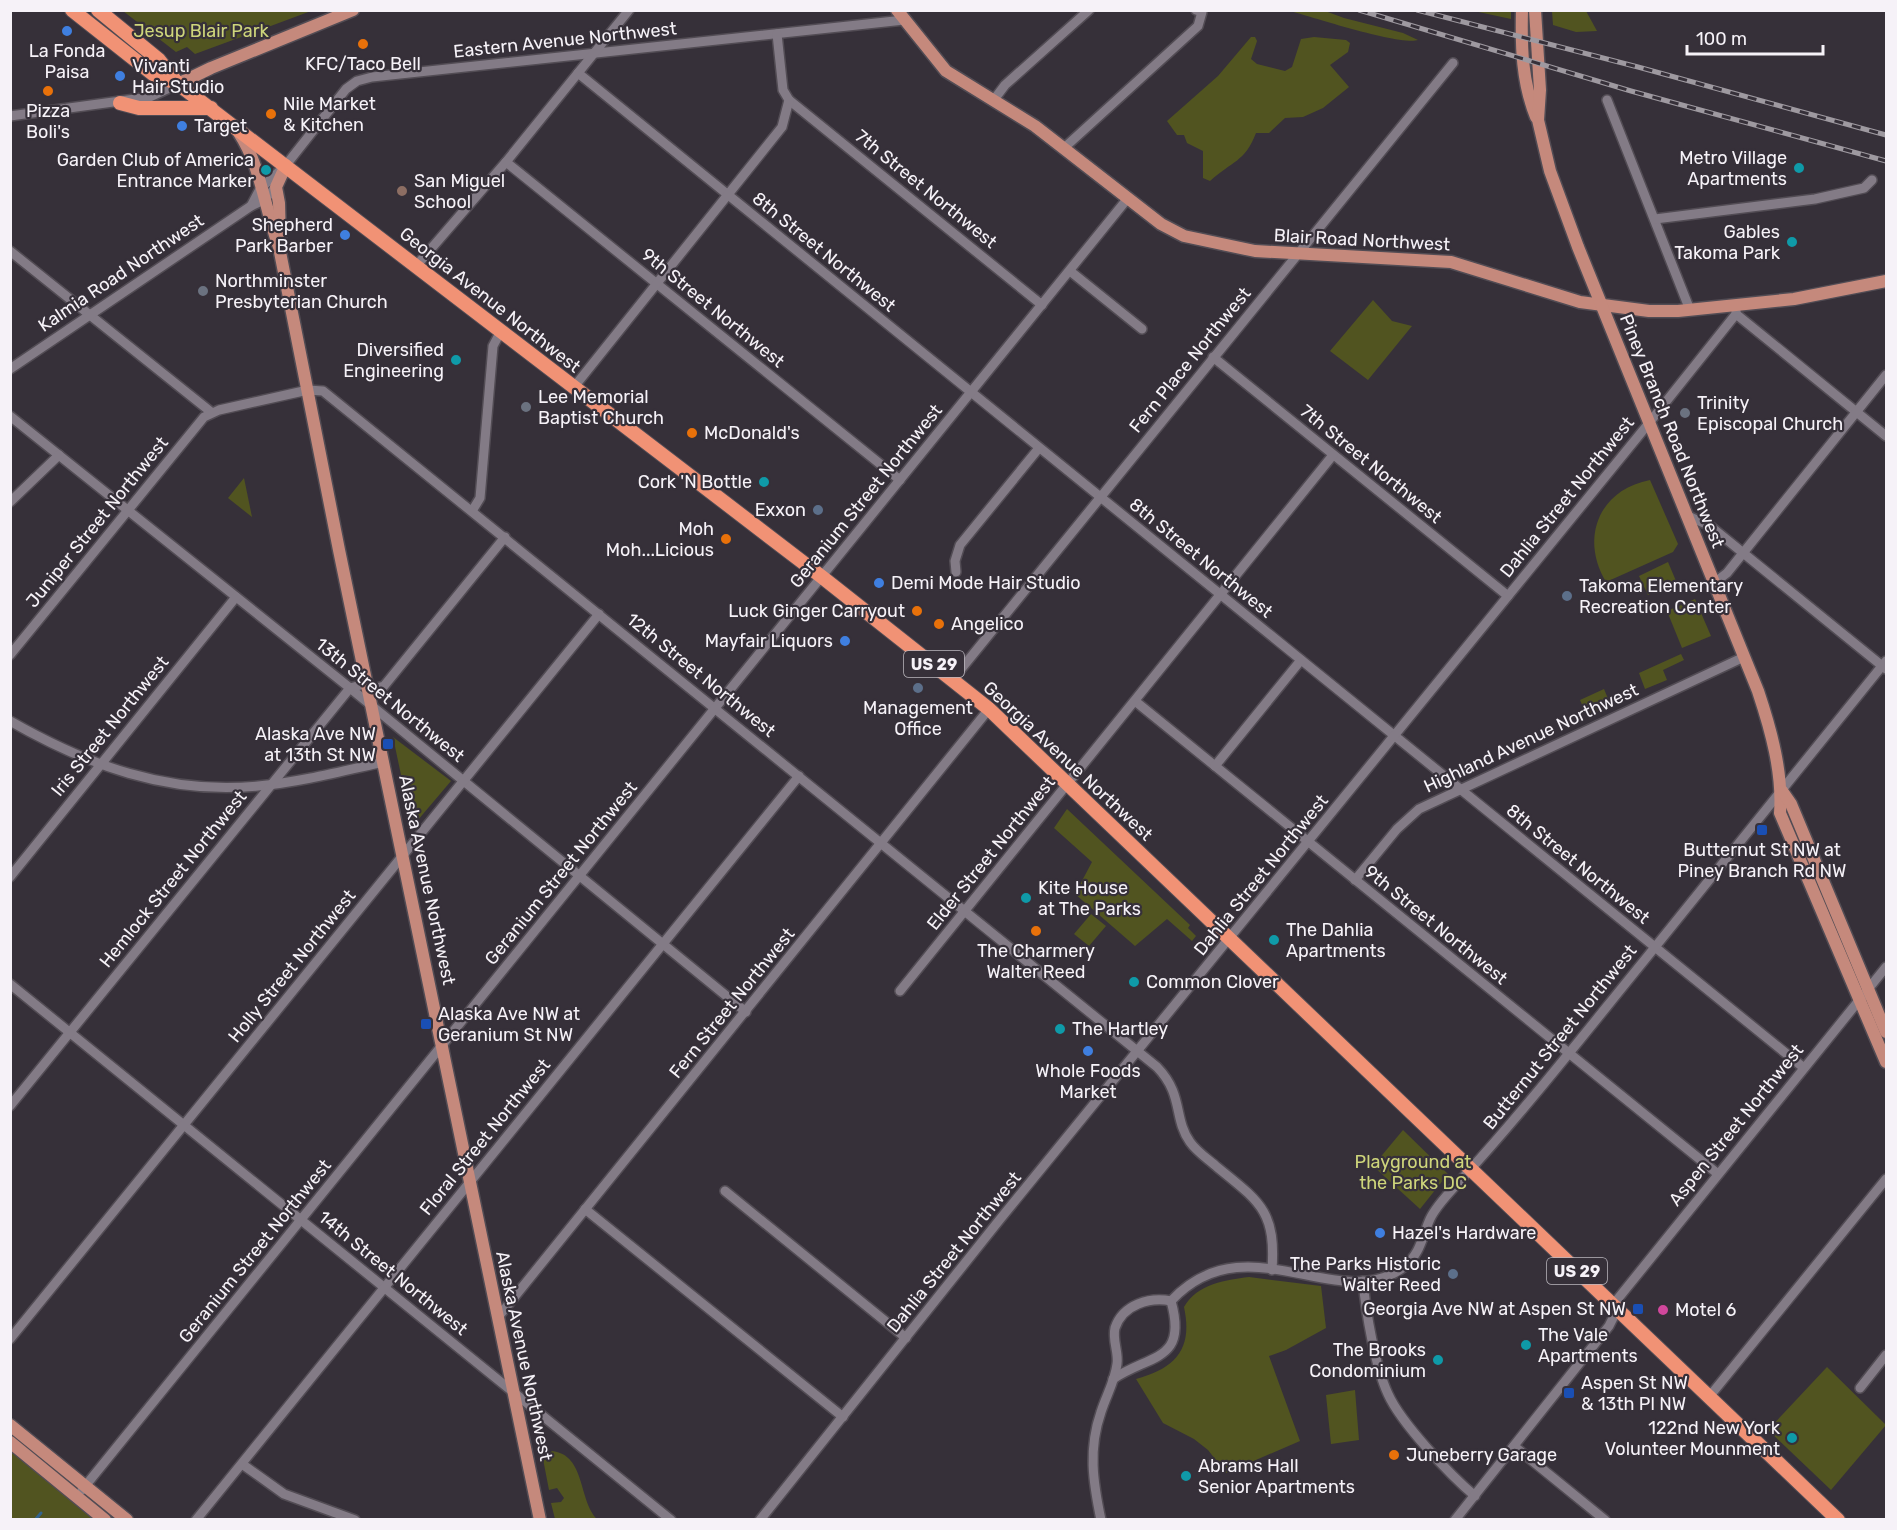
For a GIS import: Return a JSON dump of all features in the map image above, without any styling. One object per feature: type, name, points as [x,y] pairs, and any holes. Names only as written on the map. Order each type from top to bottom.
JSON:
[{"type":"highway","name":"US 29","points":[[72,10],[153,74],[178,84]]},
{"type":"highway","name":"US 29","points":[[98,10],[159,60],[178,84]]},
{"type":"highway","name":"Georgia Avenue Northwest","points":[[178,84],[232,123],[822,577],[989,709],[1838,1520]]},
{"type":"highway","points":[[120,103],[140,108],[211,108]]},
{"type":"main road","points":[[178,84],[211,68],[353,10]]},
{"type":"main road","name":"Piney Branch Road Northwest","points":[[1522,10],[1528,96],[1538,120],[1553,181],[1744,657],[1765,713],[1782,791],[1791,804],[1865,994],[1887,1062]]},
{"type":"main road","name":"Piney Branch Road Northwest","points":[[1535,10],[1540,90],[1538,120]]},
{"type":"main road","name":"Blair Road Northwest","points":[[900,15],[946,71],[1035,126],[1165,228],[1179,235],[1247,250],[1451,262],[1580,302],[1654,311],[1736,310],[1887,281]]},
{"type":"main road","name":"Alaska Avenue Northwest","points":[[232,123],[249,148],[279,247],[540,1520]]},
{"type":"main road","name":"Kalmia Road Northwest","points":[[276,188],[286,165]]},
{"type":"main road","name":"Alaska Avenue Northwest","points":[[276,188],[279,203],[279,247]]},
{"type":"main road","name":"Piney Branch Road Northwest","points":[[1865,994],[1887,1032]]},
{"type":"main road","points":[[10,1425],[127,1520]]},
{"type":"main road","points":[[10,1442],[105,1520]]},
{"type":"street","points":[[417,266],[506,162],[628,10]]},
{"type":"street","points":[[993,101],[1005,85],[1089,10]]},
{"type":"street","points":[[1064,148],[1198,26],[1202,12],[1196,10]]},
{"type":"street","name":"Eastern Avenue Northwest","points":[[372,77],[777,34],[900,15]]},
{"type":"street","points":[[574,387],[778,134],[785,120],[789,100],[783,90],[777,34]]},
{"type":"street","name":"Fern Place Northwest","points":[[953,679],[1453,63]]},
{"type":"street","name":"8th Street Northwest","points":[[578,73],[1804,1068]]},
{"type":"street","name":"Kalmia Road Northwest","points":[[10,369],[251,206],[346,89],[357,81],[372,77]]},
{"type":"street","points":[[10,116],[120,103],[150,97],[178,84]]},
{"type":"street","name":"7th Street Northwest","points":[[789,100],[1042,305]]},
{"type":"street","points":[[1607,100],[1690,310]]},
{"type":"street","name":"9th Street Northwest","points":[[506,162],[900,480]]},
{"type":"street","points":[[1655,219],[1815,199],[1864,188],[1872,180]]},
{"type":"street","name":"Kalmia Road Northwest","points":[[262,195],[276,188]]},
{"type":"street","name":"Geranium Street Northwest","points":[[77,1497],[1128,198]]},
{"type":"street","points":[[10,251],[211,412],[308,390]]},
{"type":"street","points":[[1070,271],[1142,329]]},
{"type":"street","points":[[1736,310],[1887,436]]},
{"type":"street","name":"Dahlia Street Northwest","points":[[760,1520],[1649,423],[1736,310]]},
{"type":"street","points":[[472,511],[480,498],[493,341],[501,331]]},
{"type":"street","name":"7th Street Northwest","points":[[1213,357],[1508,596]]},
{"type":"street","points":[[1714,583],[1727,573],[1860,415],[1887,375]]},
{"type":"street","name":"12th Street Northwest","points":[[308,390],[323,391],[1156,1067],[1171,1084],[1178,1103],[1183,1129],[1192,1144],[1253,1196],[1263,1209],[1273,1234],[1272,1270]]},
{"type":"street","name":"Juniper Street Northwest","points":[[10,655],[200,421],[211,412]]},
{"type":"street","name":"13th Street Northwest","points":[[10,416],[374,707],[746,1011]]},
{"type":"street","points":[[956,572],[955,561],[960,545],[1039,448]]},
{"type":"street","points":[[10,502],[59,455]]},
{"type":"street","name":"Elder Street Northwest","points":[[900,991],[1334,455]]},
{"type":"street","points":[[1686,515],[1710,526],[1885,665]]},
{"type":"street","points":[[350,688],[384,686],[505,537]]},
{"type":"street","name":"Iris Street Northwest","points":[[10,877],[236,597]]},
{"type":"street","name":"Holly Street Northwest","points":[[10,1339],[599,614]]},
{"type":"street","name":"Highland Avenue Northwest","points":[[1355,880],[1411,814],[1459,788],[1744,657]]},
{"type":"street","points":[[1215,766],[1301,660]]},
{"type":"street","name":"Butternut Street Northwest","points":[[1172,1301],[1192,1283],[1215,1271],[1238,1267],[1363,1281],[1390,1275],[1412,1259],[1424,1242],[1432,1216],[1885,665]]},
{"type":"street","name":"Hemlock Street Northwest","points":[[10,1106],[350,688]]},
{"type":"street","name":"9th Street Northwest","points":[[1134,701],[1718,1174]]},
{"type":"street","name":"Fern Street Northwest","points":[[499,1316],[989,709]]},
{"type":"street","points":[[10,721],[58,748],[99,766],[186,785],[237,788],[271,785],[384,762]]},
{"type":"street","name":"Floral Street Northwest","points":[[196,1520],[799,776]]},
{"type":"street","name":"Aspen Street Northwest","points":[[1455,1520],[1609,1326],[1614,1308],[1718,1174],[1887,967]]},
{"type":"street","name":"14th Street Northwest","points":[[10,984],[671,1520]]},
{"type":"street","points":[[1709,1397],[1887,1179]]},
{"type":"street","points":[[725,1191],[906,1338]]},
{"type":"street","points":[[585,1209],[843,1417]]},
{"type":"street","points":[[1363,1281],[1368,1315],[1384,1385],[1391,1401],[1446,1470],[1474,1496]]},
{"type":"street","points":[[1101,1520],[1092,1458],[1099,1417],[1113,1379],[1117,1357],[1115,1328],[1125,1312],[1140,1303],[1158,1298],[1172,1301],[1176,1328],[1173,1341],[1155,1360],[1113,1379]]},
{"type":"street","points":[[1860,1388],[1887,1355]]},
{"type":"street","points":[[1117,1357],[1133,1368]]},
{"type":"street","points":[[1514,1446],[1605,1520]]},
{"type":"street","points":[[242,1464],[277,1491],[355,1520]]},
{"type":"green space","name":"Jesup Blair Park","points":[[123,11],[311,11],[195,54],[187,47],[176,52]]},
{"type":"green space","points":[[1290,11],[1325,11],[1403,33],[1418,40],[1409,41],[1376,35]]},
{"type":"green space","points":[[1474,11],[1511,11],[1511,19]]},
{"type":"green space","points":[[1552,11],[1586,11],[1597,31],[1576,32],[1553,25]]},
{"type":"green space","points":[[1251,37],[1255,37],[1257,41],[1251,59],[1257,64],[1285,71],[1292,67],[1301,39],[1314,37],[1346,40],[1350,43],[1348,52],[1330,65],[1349,87],[1323,108],[1303,117],[1285,118],[1269,133],[1256,133],[1242,156],[1210,181],[1203,178],[1203,151],[1187,143],[1184,135],[1177,135],[1167,121],[1218,76]]},
{"type":"green space","points":[[1373,300],[1392,321],[1412,326],[1368,380],[1330,351]]},
{"type":"green space","points":[[244,478],[252,517],[228,498]]},
{"type":"green space","points":[[1650,480],[1678,544],[1673,552],[1606,582],[1598,566],[1595,549],[1595,533],[1599,519],[1606,505],[1618,494],[1632,485]]},
{"type":"green space","points":[[1668,562],[1676,581],[1648,595],[1639,576]]},
{"type":"green space","points":[[1695,599],[1711,636],[1682,648],[1667,611]]},
{"type":"green space","points":[[1681,654],[1684,660],[1663,670],[1667,680],[1645,689],[1639,673]]},
{"type":"green space","points":[[1604,689],[1611,706],[1587,716],[1580,700]]},
{"type":"green space","points":[[393,737],[451,781],[412,827]]},
{"type":"green space","points":[[1067,809],[1190,925],[1188,928],[1196,936],[1192,941],[1167,919],[1135,946],[1075,894],[1092,862],[1054,828]]},
{"type":"green space","points":[[1091,914],[1106,926],[1089,946],[1074,934]]},
{"type":"green space","name":"Playground at the Parks DC","points":[[1403,1130],[1448,1174],[1420,1209],[1373,1166]]},
{"type":"green space","points":[[1249,1277],[1321,1286],[1326,1328],[1286,1350],[1269,1356],[1300,1441],[1226,1473],[1208,1450],[1194,1439],[1163,1423],[1136,1379],[1162,1369],[1178,1355],[1186,1334],[1184,1307],[1196,1293],[1212,1284]]},
{"type":"green space","points":[[1827,1367],[1886,1425],[1831,1490],[1768,1430]]},
{"type":"green space","points":[[1355,1390],[1359,1440],[1331,1444],[1326,1395]]},
{"type":"green space","points":[[10,1450],[96,1519],[11,1519]]},
{"type":"green space","points":[[552,1451],[563,1454],[571,1461],[591,1511],[597,1519],[555,1519],[551,1503],[561,1502],[564,1498],[557,1488],[549,1490],[543,1459]]},
{"type":"waterway","points":[[35,1520],[41,1513]]},
{"type":"railway","points":[[1359,10],[1631,91],[1886,161]]},
{"type":"railway","points":[[1417,10],[1638,67],[1886,135]]},
{"type":"place","name":"La Fonda Paisa","points":[[67,31]]},
{"type":"place","name":"KFC/Taco Bell","points":[[363,44]]},
{"type":"place","name":"Vivanti Hair Studio","points":[[120,76]]},
{"type":"place","name":"Pizza Boli's","points":[[48,91]]},
{"type":"place","name":"Nile Market & Kitchen","points":[[271,114]]},
{"type":"place","name":"Target","points":[[182,126]]},
{"type":"place","name":"Metro Village Apartments","points":[[1799,168]]},
{"type":"place","name":"Garden Club of America Entrance Marker","points":[[266,170]]},
{"type":"place","name":"San Miguel School","points":[[402,191]]},
{"type":"place","name":"Shepherd Park Barber","points":[[345,235]]},
{"type":"place","name":"Gables Takoma Park","points":[[1792,242]]},
{"type":"place","name":"Northminster Presbyterian Church","points":[[203,291]]},
{"type":"place","name":"Diversified Engineering","points":[[456,360]]},
{"type":"place","name":"Lee Memorial Baptist Church","points":[[526,407]]},
{"type":"place","name":"Trinity Episcopal Church","points":[[1685,413]]},
{"type":"place","name":"McDonald's","points":[[692,433]]},
{"type":"place","name":"Cork 'N Bottle","points":[[764,482]]},
{"type":"place","name":"Exxon","points":[[818,510]]},
{"type":"place","name":"Moh Moh...Licious","points":[[726,539]]},
{"type":"place","name":"Demi Mode Hair Studio","points":[[879,583]]},
{"type":"place","name":"Takoma Elementary Recreation Center","points":[[1567,596]]},
{"type":"place","name":"Luck Ginger Carryout","points":[[917,611]]},
{"type":"place","name":"Angelico","points":[[939,624]]},
{"type":"place","name":"Mayfair Liquors","points":[[845,641]]},
{"type":"place","name":"Management Office","points":[[918,688]]},
{"type":"place","name":"Alaska Ave NW at 13th St NW","points":[[388,744]]},
{"type":"place","name":"Butternut St NW at Piney Branch Rd NW","points":[[1762,830]]},
{"type":"place","name":"Kite House at The Parks","points":[[1026,898]]},
{"type":"place","name":"The Charmery Walter Reed","points":[[1036,931]]},
{"type":"place","name":"The Dahlia Apartments","points":[[1274,940]]},
{"type":"place","name":"Common Clover","points":[[1134,982]]},
{"type":"place","name":"Alaska Ave NW at Geranium St NW","points":[[426,1024]]},
{"type":"place","name":"The Hartley","points":[[1060,1029]]},
{"type":"place","name":"Whole Foods Market","points":[[1088,1051]]},
{"type":"place","name":"Hazel's Hardware","points":[[1380,1233]]},
{"type":"place","name":"The Parks Historic Walter Reed","points":[[1453,1274]]},
{"type":"place","name":"Georgia Ave NW at Aspen St NW","points":[[1638,1309]]},
{"type":"place","name":"Motel 6","points":[[1663,1310]]},
{"type":"place","name":"The Vale Apartments","points":[[1526,1345]]},
{"type":"place","name":"The Brooks Condominium","points":[[1438,1360]]},
{"type":"place","name":"Aspen St NW & 13th Pl NW","points":[[1569,1393]]},
{"type":"place","name":"122nd New York Volunteer Mounment","points":[[1792,1438]]},
{"type":"place","name":"Juneberry Garage","points":[[1394,1455]]},
{"type":"place","name":"Abrams Hall Senior Apartments","points":[[1186,1476]]}]
